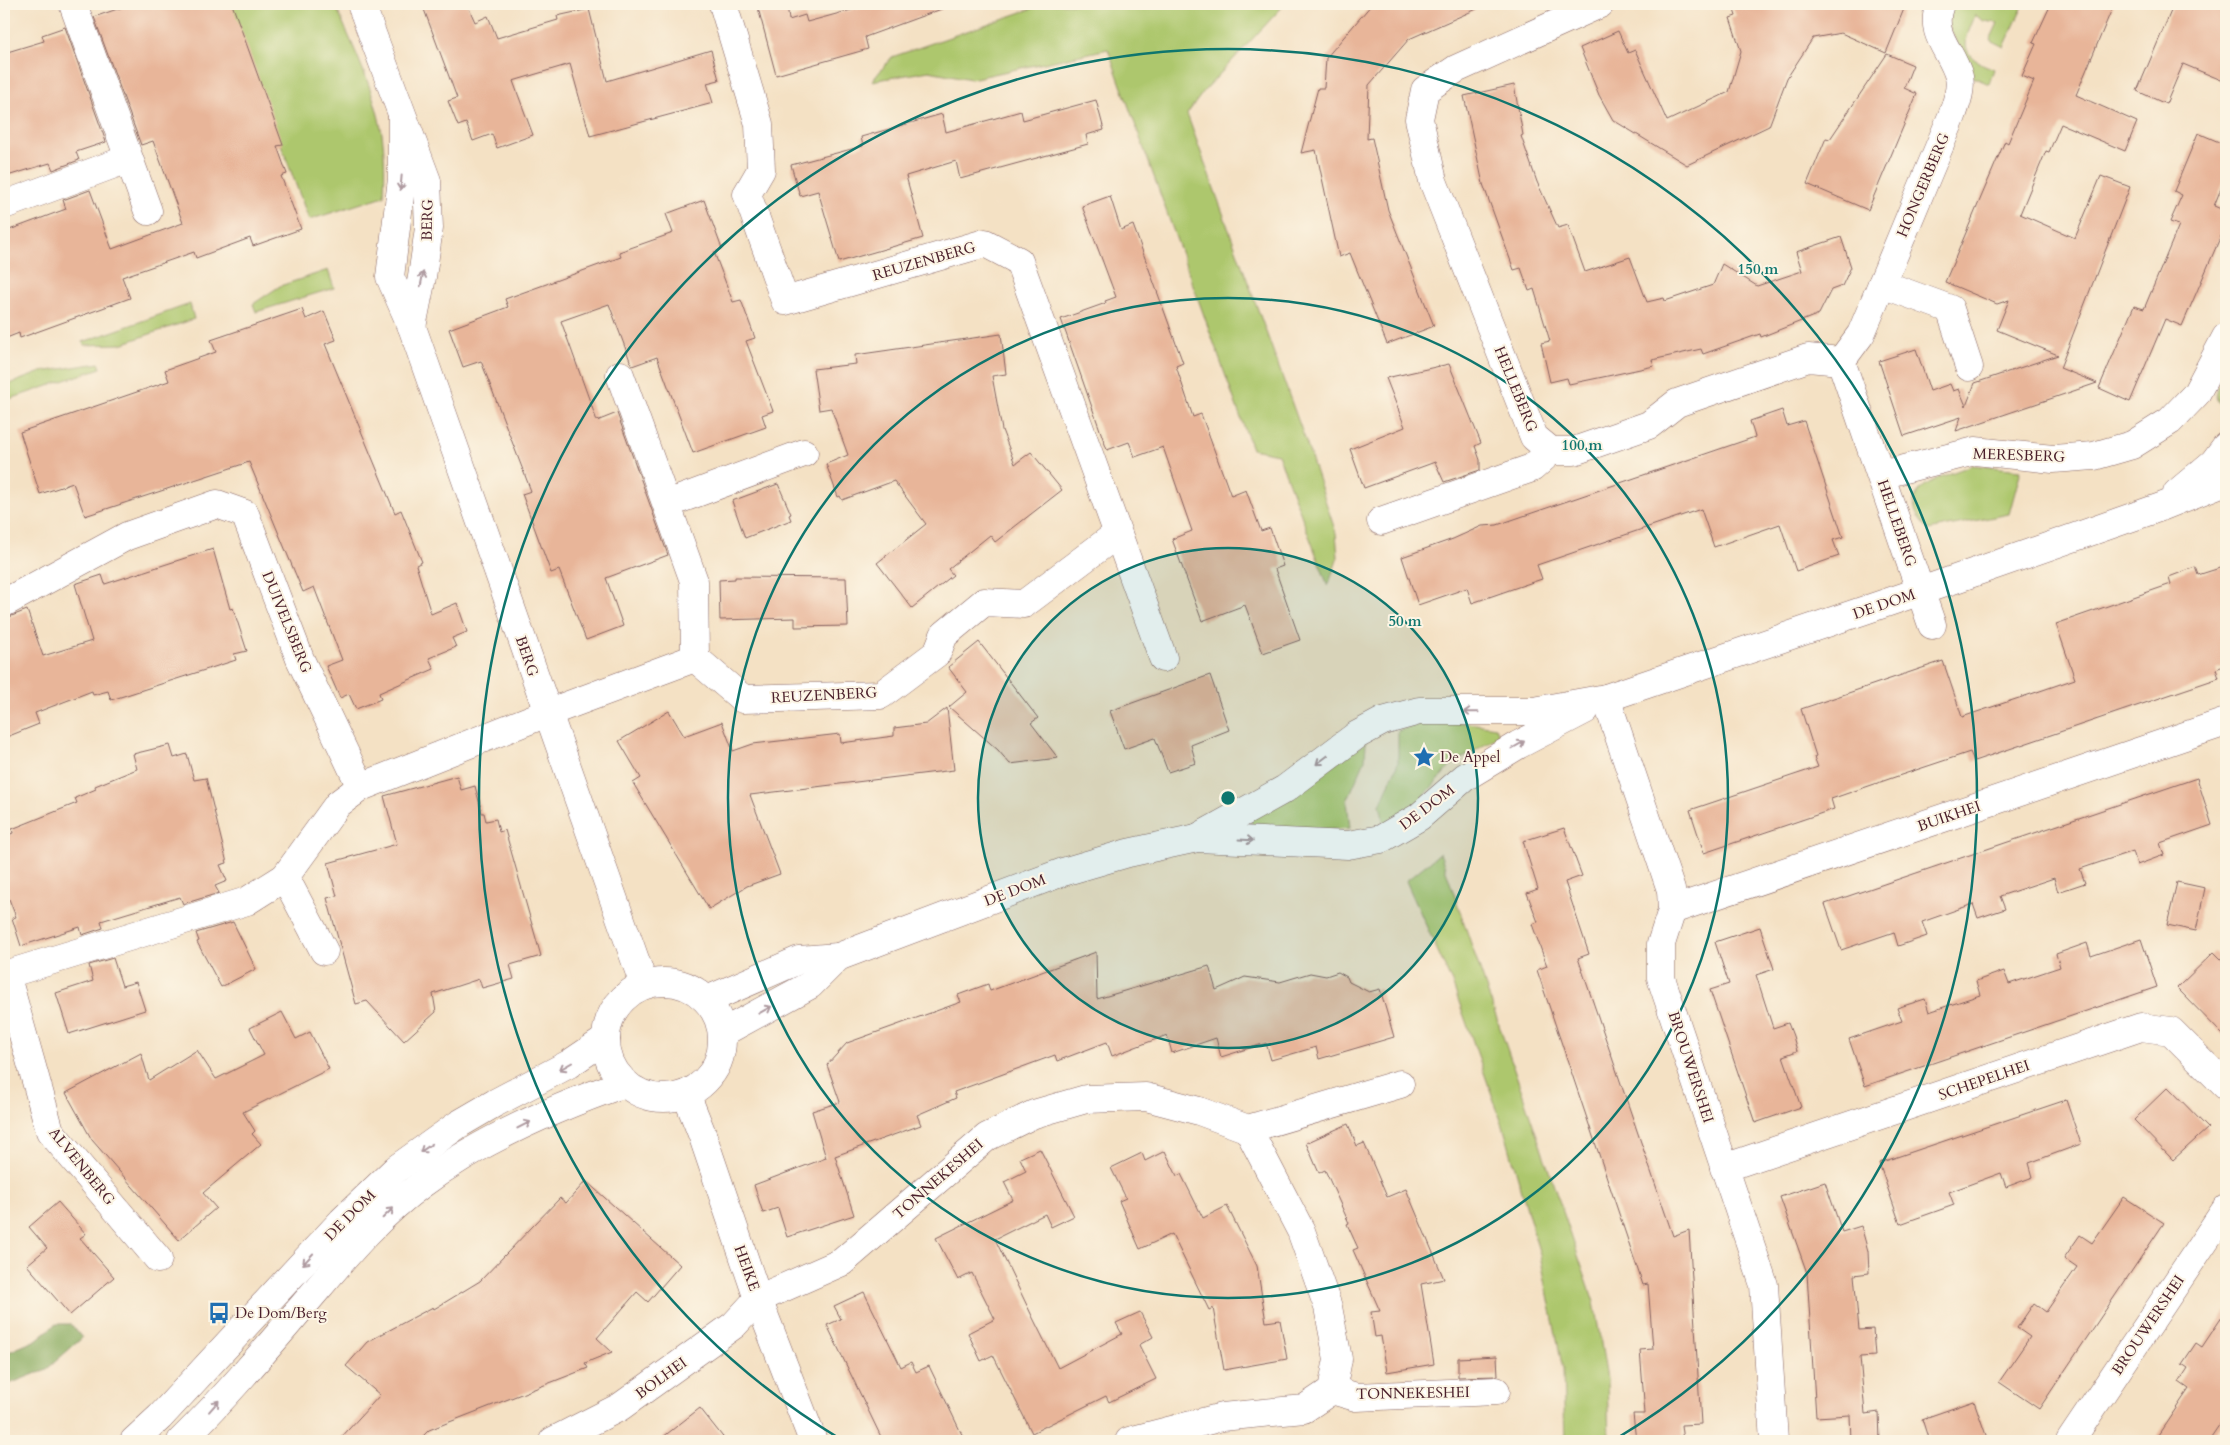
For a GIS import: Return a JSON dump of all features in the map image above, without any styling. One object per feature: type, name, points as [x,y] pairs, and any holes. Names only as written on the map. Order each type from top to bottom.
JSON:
[{"type":"street","points":[[73,4],[148,211]]},
{"type":"street","name":"BERG","points":[[360,4],[402,117],[402,179],[390,277],[412,327],[644,985]]},
{"type":"street","name":"REUZENBERG","points":[[724,4],[759,124],[761,170],[747,194],[785,301],[985,243],[1019,262],[1163,658]]},
{"type":"street","name":"HELLEBERG","points":[[1551,451],[1534,437],[1433,181],[1419,119],[1425,90],[1456,69],[1600,4]]},
{"type":"street","name":"HONGERBERG","points":[[1841,361],[1861,334],[1952,116],[1960,90],[1959,77],[1936,28],[1936,14],[1940,4]]},
{"type":"street","points":[[4,205],[128,159]]},
{"type":"street","points":[[1882,284],[1950,309],[1969,367]]},
{"type":"street","name":"MERESBERG","points":[[1881,475],[1975,451],[2053,459],[2094,456],[2132,445],[2170,421],[2196,394],[2226,337]]},
{"type":"street","points":[[1381,521],[1532,468],[1551,451],[1574,451],[1649,425],[1677,403],[1808,358],[1841,361]]},
{"type":"street","name":"HELLEBERG","points":[[1841,361],[1932,625]]},
{"type":"street","points":[[361,787],[695,658],[694,581],[620,375]]},
{"type":"street","name":"DE DOM","points":[[2161,507],[2214,462],[2226,446]]},
{"type":"street","points":[[667,504],[804,453]]},
{"type":"street","name":"DE DOM","points":[[1197,838],[1285,789],[1357,735],[1383,721],[1419,711],[1534,711],[1606,698],[2161,507],[2226,481]]},
{"type":"street","name":"DUIVELSBERG","points":[[4,603],[128,536],[217,504],[245,514],[300,659],[361,787]]},
{"type":"street","name":"REUZENBERG","points":[[695,658],[743,699],[881,695],[937,653],[944,635],[984,602],[1024,604],[1117,534]]},
{"type":"street","name":"DE DOM","points":[[706,1000],[799,960],[838,957],[1063,872],[1128,853],[1197,838],[1348,845],[1381,840],[1419,817],[1465,778],[1518,745],[1606,698]]},
{"type":"street","name":"BROUWERSHEI","points":[[1606,698],[1671,890],[1672,910],[1661,944],[1662,978],[1764,1285],[1774,1441]]},
{"type":"street","name":"BUIKHEI","points":[[1672,910],[2226,722]]},
{"type":"street","name":"ALVENBERG","points":[[158,1259],[50,1131],[5,975],[247,901],[285,877],[338,804],[361,787]]},
{"type":"street","points":[[285,877],[324,951]]},
{"type":"street","name":"DE DOM","points":[[722,1033],[810,985],[838,957]]},
{"type":"street","points":[[659,982],[677,983],[693,990],[706,1000],[717,1015],[722,1033],[721,1052],[714,1070],[702,1084],[686,1094],[670,1098],[654,1097],[638,1092],[625,1083],[615,1071],[608,1056],[606,1039],[609,1022],[616,1007],[628,994],[644,985],[659,982]]},
{"type":"street","name":"SCHEPELHEI","points":[[1724,1168],[2141,1027],[2171,1031],[2226,1086]]},
{"type":"street","name":"DE DOM","points":[[134,1441],[194,1381],[342,1221],[396,1169],[459,1124],[569,1064],[606,1039]]},
{"type":"street","name":"DE DOM","points":[[181,1441],[283,1330],[353,1247],[421,1184],[467,1154],[541,1117],[625,1083]]},
{"type":"street","points":[[1129,1441],[1222,1417],[1304,1410],[1332,1390],[1338,1359],[1328,1307],[1301,1231],[1248,1129],[1400,1084]]},
{"type":"street","name":"HEIKE","points":[[686,1094],[702,1134],[758,1299],[813,1441]]},
{"type":"street","name":"TONNEKESHEI","points":[[758,1299],[842,1262],[987,1137],[1034,1114],[1086,1099],[1146,1097],[1199,1111],[1248,1129]]},
{"type":"street","name":"BROUWERSHEI","points":[[2070,1441],[2226,1209]]},
{"type":"street","name":"BOLHEI","points":[[553,1441],[620,1407],[734,1325],[758,1299]]},
{"type":"street","name":"TONNEKESHEI","points":[[1332,1390],[1356,1396],[1496,1391]]},
{"type":"green space","points":[[229,4],[335,4],[362,68],[379,117],[384,150],[384,196],[309,220]]},
{"type":"green space","points":[[1045,4],[1285,4],[1204,91],[1187,114],[1306,442],[1336,533],[1338,557],[1328,586],[1278,454],[1252,449],[1108,49],[971,79],[929,71],[872,81],[892,57]]},
{"type":"green space","points":[[1951,4],[2024,4],[2004,47],[1990,40],[1998,23],[1984,21],[1975,15],[1967,37],[1967,50],[1973,58],[1994,69],[1989,84],[1971,76],[1949,26]]},
{"type":"green space","points":[[328,270],[334,288],[256,312],[253,304],[280,286]]},
{"type":"green space","points":[[190,304],[194,319],[121,344],[84,345],[83,342]]},
{"type":"green space","points":[[99,363],[101,368],[4,401],[4,386],[41,372]]},
{"type":"green space","points":[[2226,372],[2226,410],[2217,400],[2216,392]]},
{"type":"green space","points":[[1972,465],[2021,470],[2009,514],[1928,530],[1917,516],[1914,504],[1917,494],[1934,480]]},
{"type":"green space","points":[[1422,723],[1468,723],[1496,727],[1499,736],[1450,766],[1417,804],[1384,823],[1380,805],[1398,763],[1398,731]]},
{"type":"green space","points":[[1366,742],[1365,760],[1347,801],[1350,828],[1311,831],[1250,830],[1252,818]]},
{"type":"green space","points":[[1440,853],[1594,1302],[1607,1379],[1609,1441],[1565,1441],[1563,1370],[1540,1255],[1504,1129],[1453,985],[1406,881]]},
{"type":"green space","points":[[56,1324],[71,1324],[82,1338],[47,1369],[4,1386],[4,1354],[36,1340]]},
{"type":"building","points":[[132,4],[232,4],[283,145],[277,146],[287,174],[281,176],[301,229],[253,246],[250,238],[196,258],[194,252],[122,277],[130,298],[20,338],[19,333],[4,339],[4,232],[66,209],[63,200],[90,190],[112,249],[183,223],[153,141],[141,145],[94,17]]},
{"type":"building","points":[[422,4],[467,4],[475,22],[488,16],[497,38],[558,20],[557,16],[589,9],[607,81],[711,50],[719,80],[707,83],[713,103],[590,136],[570,64],[513,81],[533,135],[497,148],[492,134],[473,141],[466,123],[458,126],[448,101],[457,98]]},
{"type":"building","points":[[757,4],[787,4],[789,20],[805,15],[807,22],[873,4],[947,4],[947,7],[865,37],[868,49],[776,75]]},
{"type":"building","points":[[1372,4],[1488,4],[1409,39],[1369,85],[1367,139],[1372,138],[1388,210],[1434,326],[1387,344],[1350,253],[1339,257],[1316,150],[1301,153],[1318,88],[1324,88],[1326,58]]},
{"type":"building","points":[[1732,4],[1906,4],[1886,53],[1841,33],[1813,38],[1787,78],[1769,126],[1687,165],[1613,120],[1599,95],[1580,48],[1618,31],[1628,53],[1635,50],[1667,121],[1729,92],[1741,51],[1730,18],[1736,16]]},
{"type":"building","points":[[2051,4],[2114,4],[2076,95],[2137,122],[2125,151],[2061,124],[2049,152],[2046,151],[2020,214],[2075,238],[2101,176],[2130,187],[2060,368],[2097,383],[1956,431],[1961,417],[1904,436],[1879,361],[1916,349],[1930,391],[1950,384],[1953,391],[1959,389],[1966,406],[1975,383],[2058,355],[1997,330],[2009,300],[1997,304],[1945,282],[2005,141],[2008,143],[2034,81],[2022,76],[2036,44],[2033,43]]},
{"type":"building","points":[[2174,4],[2226,4],[2226,82],[2183,64],[2166,104],[2137,91]]},
{"type":"building","points":[[65,27],[106,142],[76,152],[79,160],[53,170],[50,163],[4,177],[4,53],[44,41],[42,35]]},
{"type":"building","points":[[1887,54],[1913,65],[1904,88],[1917,94],[1868,210],[1807,184],[1826,138],[1830,139]]},
{"type":"building","points":[[1514,85],[1523,135],[1521,136],[1537,182],[1558,228],[1568,225],[1585,272],[1630,257],[1647,302],[1664,298],[1665,301],[1713,285],[1722,264],[1757,286],[1802,271],[1796,252],[1841,237],[1851,267],[1842,286],[1831,290],[1819,314],[1761,337],[1760,334],[1703,354],[1701,349],[1652,360],[1654,366],[1603,377],[1569,384],[1567,378],[1550,382],[1541,343],[1550,341],[1534,289],[1529,291],[1521,268],[1514,270],[1483,184],[1464,96]]},
{"type":"building","points":[[1096,100],[1104,130],[1086,135],[1088,144],[960,179],[956,161],[906,176],[923,238],[839,262],[818,191],[800,196],[791,165],[863,146],[861,137],[942,114],[946,132],[1021,111],[1023,120]]},
{"type":"building","points":[[2198,133],[2226,145],[2226,176],[2214,206],[2226,211],[2226,224],[2182,326],[2165,319],[2130,402],[2099,388],[2134,306],[2144,309],[2179,225],[2170,222],[2182,195],[2174,191]]},
{"type":"building","points":[[1110,196],[1121,230],[1133,225],[1183,363],[1176,366],[1193,417],[1201,414],[1231,496],[1246,490],[1261,531],[1270,528],[1283,566],[1275,569],[1300,640],[1263,653],[1245,605],[1202,621],[1172,539],[1192,531],[1163,447],[1135,457],[1129,442],[1107,450],[1061,319],[1106,303],[1105,301],[1116,297],[1082,206]]},
{"type":"building","points":[[704,200],[722,249],[714,252],[733,302],[741,300],[755,338],[746,341],[773,411],[762,415],[766,427],[693,453],[657,357],[632,366],[609,304],[561,321],[597,421],[617,413],[668,555],[606,578],[623,626],[586,640],[559,570],[551,573],[522,494],[531,491],[481,361],[463,367],[449,329],[508,307],[505,299],[621,257],[619,252],[673,233],[666,214]]},
{"type":"building","points":[[302,309],[306,319],[324,311],[336,340],[325,344],[395,513],[401,510],[422,562],[416,565],[431,614],[457,603],[467,632],[452,638],[456,647],[429,658],[434,669],[379,693],[381,699],[356,709],[349,694],[340,698],[326,666],[342,660],[314,587],[303,592],[249,462],[85,516],[73,483],[40,494],[20,432],[169,381],[165,370],[216,352],[211,340]]},
{"type":"building","points":[[1001,334],[1006,374],[992,376],[1002,430],[1015,464],[1031,452],[1062,490],[995,542],[990,535],[948,569],[953,575],[912,608],[877,563],[926,524],[894,481],[842,500],[840,496],[838,497],[826,464],[848,455],[831,408],[819,410],[813,369],[856,364],[855,355]]},
{"type":"building","points":[[1449,364],[1481,443],[1475,446],[1480,460],[1480,470],[1444,482],[1435,462],[1364,488],[1350,449],[1405,427],[1386,378]]},
{"type":"building","points":[[1782,410],[1787,426],[1804,421],[1843,537],[1833,540],[1839,556],[1796,571],[1780,524],[1714,547],[1701,509],[1537,565],[1542,579],[1472,603],[1467,588],[1418,605],[1402,557],[1453,539],[1482,526],[1497,525],[1755,437],[1750,421]]},
{"type":"building","points":[[778,484],[791,514],[789,515],[791,520],[745,538],[732,501]]},
{"type":"building","points":[[213,549],[230,609],[233,608],[247,651],[234,654],[236,660],[111,700],[108,691],[93,695],[92,691],[35,713],[39,724],[4,738],[4,619],[27,610],[43,656],[92,641],[75,584],[102,575],[105,584]]},
{"type":"building","points":[[2226,566],[2226,665],[2216,669],[2219,678],[1974,761],[1970,752],[1895,777],[1831,799],[1834,809],[1704,853],[1690,810],[1818,767],[1801,709],[1943,661],[1962,717],[2037,692],[2075,679],[2056,624],[2171,584],[2169,577],[2195,567],[2198,575]]},
{"type":"building","points":[[735,577],[846,578],[848,626],[795,627],[795,618],[720,620],[719,580],[735,579]]},
{"type":"building","points":[[979,642],[1038,718],[1031,723],[1058,758],[1010,764],[998,750],[949,707],[967,692],[948,667]]},
{"type":"building","points":[[1210,675],[1229,730],[1191,745],[1196,763],[1168,772],[1155,738],[1124,749],[1110,711]]},
{"type":"building","points":[[947,708],[954,770],[750,795],[780,874],[747,886],[709,909],[633,783],[641,778],[619,741],[669,711],[684,736],[722,722],[733,751],[753,744],[840,734],[841,743],[894,736],[894,728],[926,724]]},
{"type":"building","points":[[170,745],[174,758],[187,754],[194,780],[206,778],[227,863],[220,865],[227,881],[215,886],[219,893],[183,904],[180,897],[101,921],[103,928],[82,935],[80,927],[21,946],[12,918],[16,917],[4,886],[4,837],[13,833],[12,829],[77,803],[75,798],[96,789],[95,786],[137,769],[133,754]]},
{"type":"building","points":[[457,776],[461,790],[475,786],[486,821],[496,819],[499,832],[505,830],[541,956],[510,965],[514,979],[482,988],[479,979],[433,994],[436,1012],[404,1041],[367,1001],[356,1004],[327,898],[337,896],[328,863],[397,844],[384,796]]},
{"type":"building","points":[[2197,778],[2212,825],[2160,843],[2164,855],[2137,865],[2133,851],[2080,869],[2085,883],[2058,892],[2054,878],[2000,896],[2005,909],[1978,918],[1973,904],[1922,922],[1927,936],[1898,946],[1894,932],[1841,950],[1825,904]]},
{"type":"building","points":[[1564,828],[1582,876],[1565,882],[1589,954],[1578,958],[1673,1236],[1689,1230],[1701,1424],[1681,1425],[1683,1441],[1636,1441],[1633,1414],[1645,1414],[1640,1350],[1653,1349],[1648,1284],[1643,1285],[1537,970],[1547,966],[1532,924],[1538,922],[1527,893],[1538,889],[1523,841]]},
{"type":"building","points":[[2177,882],[2205,888],[2196,931],[2167,925]]},
{"type":"building","points":[[233,922],[256,969],[221,987],[197,942],[199,941],[196,933]]},
{"type":"building","points":[[1760,927],[1774,969],[1756,975],[1773,1028],[1788,1023],[1793,1036],[1797,1051],[1783,1056],[1801,1107],[1755,1123],[1710,990],[1729,984],[1715,942]]},
{"type":"building","points":[[2141,939],[2157,987],[1865,1086],[1849,1039],[1902,1021],[1897,1008],[1925,999],[1929,1012],[1980,995],[1976,981],[2004,971],[2009,984],[2060,967],[2056,954],[2087,943],[2091,956]]},
{"type":"building","points":[[1096,952],[1097,999],[1209,966],[1216,990],[1245,977],[1280,982],[1310,973],[1326,976],[1338,972],[1347,977],[1349,982],[1369,992],[1380,989],[1394,1037],[1319,1059],[1316,1047],[1271,1060],[1266,1043],[1221,1057],[1216,1038],[1172,1053],[1167,1035],[1112,1056],[1107,1042],[1057,1061],[1055,1055],[954,1092],[956,1098],[917,1115],[921,1125],[835,1156],[854,1215],[787,1237],[778,1208],[763,1213],[754,1185],[826,1158],[812,1111],[840,1102],[827,1065],[847,1043],[961,1002],[958,995],[988,984],[990,991]]},
{"type":"building","points":[[2214,952],[2226,964],[2226,1038],[2177,988]]},
{"type":"building","points":[[113,958],[122,986],[136,982],[145,1010],[69,1034],[56,993],[93,981],[89,965]]},
{"type":"building","points":[[282,1012],[296,1039],[310,1032],[329,1069],[243,1112],[255,1131],[252,1134],[261,1144],[203,1193],[216,1208],[179,1240],[92,1140],[66,1093],[141,1053],[149,1080],[197,1050],[216,1079],[264,1055],[250,1028]]},
{"type":"building","points":[[2168,1087],[2208,1128],[2173,1160],[2134,1120]]},
{"type":"building","points":[[2066,1100],[2081,1144],[2029,1163],[2033,1177],[2006,1187],[2001,1173],[1949,1192],[1954,1205],[1900,1224],[1879,1163]]},
{"type":"building","points":[[1348,1124],[1357,1146],[1364,1143],[1387,1197],[1406,1189],[1444,1279],[1421,1284],[1434,1364],[1387,1372],[1381,1336],[1375,1337],[1371,1312],[1380,1311],[1353,1250],[1358,1248],[1325,1170],[1319,1173],[1306,1143]]},
{"type":"building","points":[[1040,1149],[1074,1216],[1051,1227],[1045,1214],[995,1239],[1058,1368],[1122,1334],[1116,1323],[1140,1312],[1153,1337],[1139,1345],[1156,1379],[1109,1402],[1106,1396],[1032,1433],[993,1355],[981,1361],[968,1333],[995,1319],[972,1273],[958,1280],[936,1238],[1013,1200],[1004,1182],[1026,1171],[1020,1158]]},
{"type":"building","points":[[1165,1151],[1177,1176],[1181,1174],[1203,1218],[1227,1206],[1257,1266],[1266,1322],[1280,1320],[1287,1359],[1224,1370],[1213,1308],[1209,1310],[1172,1234],[1140,1249],[1119,1201],[1126,1198],[1111,1168],[1142,1153],[1145,1161]]},
{"type":"building","points":[[586,1181],[680,1265],[648,1302],[637,1292],[597,1338],[612,1352],[585,1363],[588,1368],[429,1430],[418,1441],[338,1441],[380,1395],[346,1366],[367,1342],[433,1307],[434,1309],[480,1281],[560,1198],[566,1203]]},
{"type":"building","points":[[1825,1182],[1842,1232],[1861,1226],[1868,1251],[1869,1273],[1854,1275],[1859,1330],[1873,1329],[1875,1356],[1860,1357],[1865,1414],[1879,1412],[1880,1441],[1851,1441],[1850,1415],[1816,1417],[1807,1273],[1780,1197]]},
{"type":"building","points":[[2124,1197],[2164,1223],[2039,1409],[1999,1382],[2030,1337],[2017,1328],[2034,1303],[2046,1312],[2077,1267],[2064,1258],[2080,1235],[2092,1243]]},
{"type":"building","points":[[58,1202],[86,1234],[80,1238],[114,1277],[70,1315],[27,1265],[47,1248],[29,1227]]},
{"type":"building","points":[[864,1292],[901,1367],[911,1362],[916,1372],[929,1366],[965,1441],[883,1441],[827,1325],[841,1319],[834,1306]]},
{"type":"building","points":[[2226,1311],[2226,1416],[2209,1441],[2154,1441],[2189,1389],[2179,1382],[2188,1368],[2182,1364],[2196,1343],[2202,1347]]},
{"type":"building","points":[[1497,1356],[1498,1376],[1458,1377],[1458,1358]]},
{"type":"building","points":[[1974,1401],[1988,1441],[1929,1441],[1922,1419]]},
{"type":"building","points":[[700,1408],[726,1441],[658,1441]]},
{"type":"place","name":"De Appel","points":[[1424,757]]},
{"type":"place","name":"De Dom/Berg","points":[[219,1313]]}]
